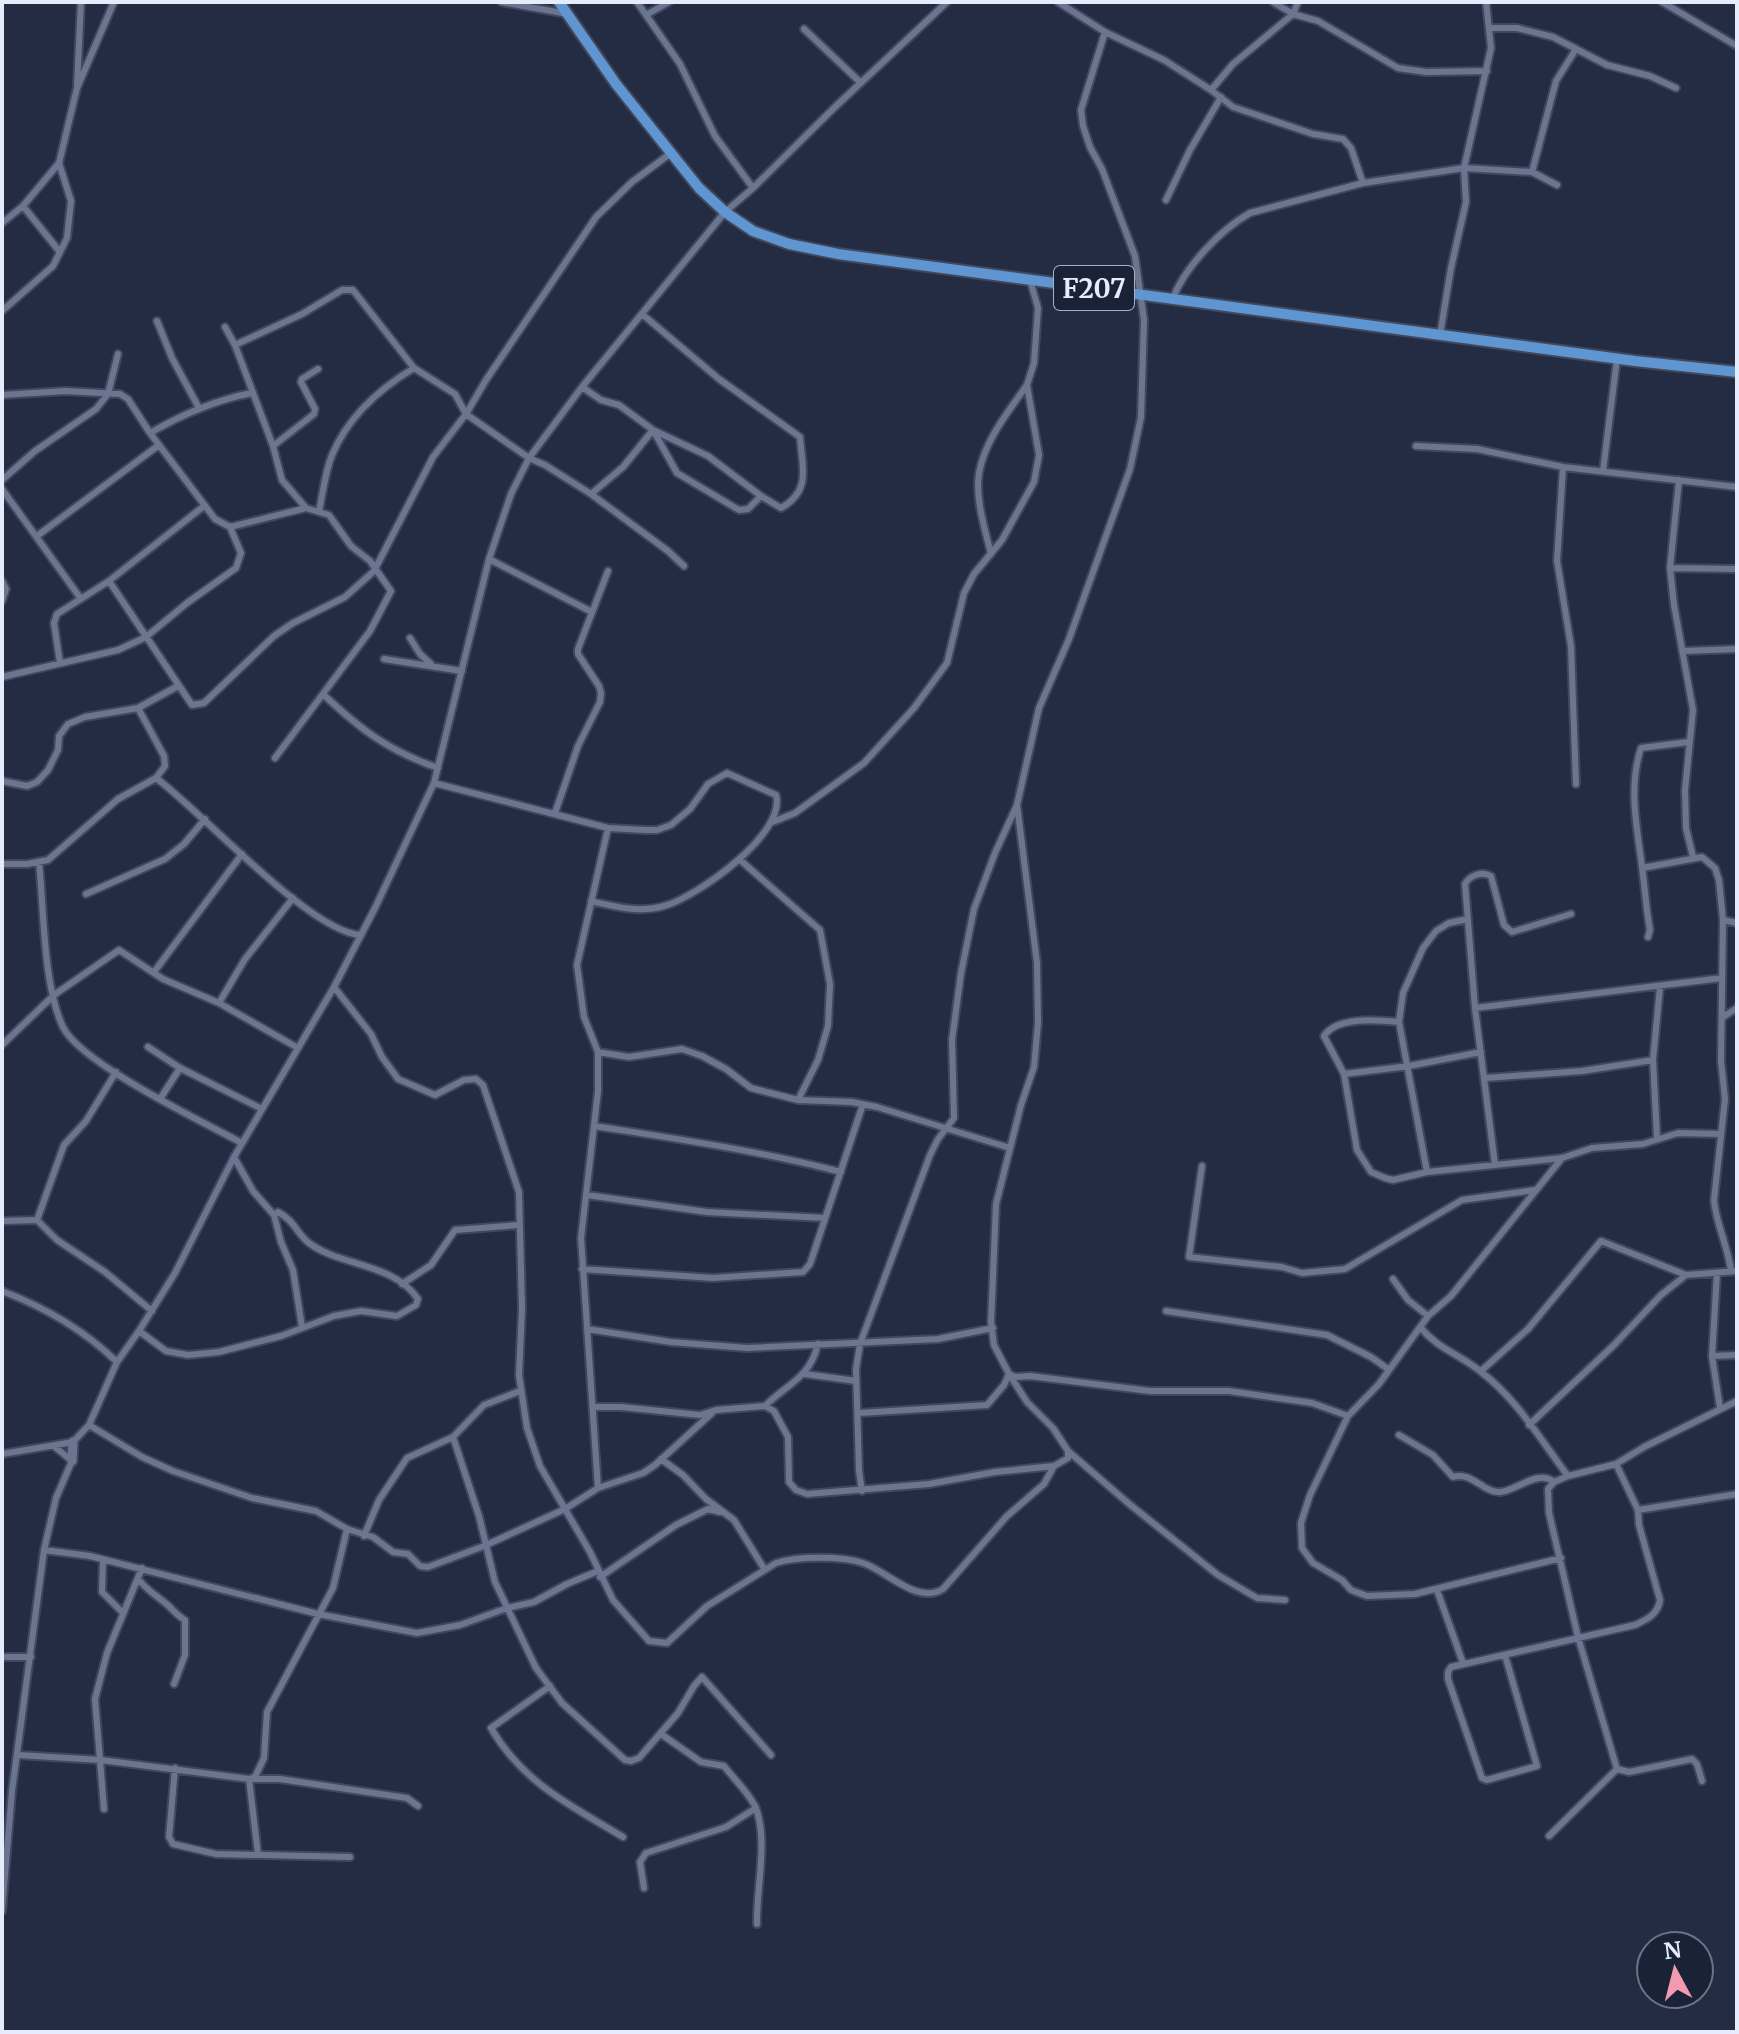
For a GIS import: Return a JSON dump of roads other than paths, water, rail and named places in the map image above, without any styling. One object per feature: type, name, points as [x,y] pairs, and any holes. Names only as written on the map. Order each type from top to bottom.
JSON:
[{"type":"main road","name":"F207","points":[[559,2],[616,84],[699,188],[725,212],[753,231],[789,244],[838,254],[1030,280],[1617,359],[1737,372]]},
{"type":"street","points":[[77,88],[81,2]]},
{"type":"street","points":[[2,223],[23,206],[59,163],[77,88],[114,2]]},
{"type":"street","points":[[501,2],[568,14]]},
{"type":"street","points":[[637,2],[680,64],[715,136],[753,188]]},
{"type":"street","points":[[646,15],[669,2]]},
{"type":"street","points":[[2,1454],[73,1442],[89,1425],[117,1362],[175,1273],[234,1157],[334,987],[434,783],[489,559],[511,494],[529,458],[582,387],[725,212],[947,2]]},
{"type":"street","points":[[1058,2],[1105,32],[1164,60],[1233,107],[1313,134],[1343,139],[1351,148],[1363,183]]},
{"type":"street","points":[[1273,2],[1293,14],[1318,21],[1398,68],[1426,72],[1487,71]]},
{"type":"street","points":[[1211,90],[1233,64],[1293,14],[1298,2]]},
{"type":"street","points":[[1440,335],[1466,202],[1464,168],[1487,71],[1490,28],[1486,2]]},
{"type":"street","points":[[1662,2],[1737,46]]},
{"type":"street","points":[[1490,28],[1517,28],[1553,37],[1607,65],[1650,76],[1676,88]]},
{"type":"street","points":[[804,29],[861,83]]},
{"type":"street","points":[[862,1491],[856,1381],[860,1344],[930,1155],[954,1118],[952,1040],[974,909],[1017,805],[1039,708],[1069,639],[1130,469],[1141,417],[1144,320],[1135,256],[1083,126],[1081,110],[1105,32]]},
{"type":"street","points":[[1532,172],[1556,81],[1576,49]]},
{"type":"street","points":[[1166,200],[1221,97]]},
{"type":"street","points":[[109,581],[192,705],[204,703],[274,636],[345,597],[374,571],[433,457],[466,414],[596,217],[632,182],[672,152]]},
{"type":"street","points":[[2,311],[53,266],[67,238],[71,201],[59,163]]},
{"type":"street","points":[[1173,298],[1188,272],[1236,220],[1250,213],[1363,183],[1464,168],[1532,172],[1557,185]]},
{"type":"street","points":[[23,206],[60,252]]},
{"type":"street","points":[[991,554],[981,514],[979,474],[995,430],[1027,385],[1034,363],[1038,308],[1030,280]]},
{"type":"street","points":[[235,345],[302,314],[324,299],[348,289],[353,290],[414,368],[455,394],[466,414],[529,458],[591,494],[684,566]]},
{"type":"street","points":[[582,387],[601,400],[619,405],[653,430],[708,456],[781,508],[793,498],[804,483],[800,437],[719,379],[642,314]]},
{"type":"street","points":[[157,321],[199,408]]},
{"type":"street","points":[[225,327],[235,345],[273,446],[282,480],[306,508]]},
{"type":"street","points":[[2,480],[35,451],[96,409],[108,394],[118,354]]},
{"type":"street","points":[[1603,471],[1617,359]]},
{"type":"street","points":[[319,511],[331,458],[344,432],[388,384],[414,368]]},
{"type":"street","points":[[273,446],[314,414],[315,409],[301,382],[318,369]]},
{"type":"street","points":[[770,823],[795,813],[864,763],[914,708],[947,663],[964,593],[1034,482],[1039,455],[1027,385]]},
{"type":"street","points":[[2,395],[65,391],[120,394],[128,399],[204,506],[215,519],[230,527],[241,553],[236,568],[146,637],[118,650],[2,677]]},
{"type":"street","points":[[150,433],[199,408],[252,393]]},
{"type":"street","points":[[653,430],[677,473],[739,510],[748,509],[761,496]]},
{"type":"street","points":[[591,494],[623,467],[653,430]]},
{"type":"street","points":[[37,536],[159,445]]},
{"type":"street","points":[[1416,446],[1477,449],[1563,467],[1737,487]]},
{"type":"street","points":[[1563,467],[1557,561],[1571,646],[1576,784]]},
{"type":"street","points":[[1679,480],[1670,568],[1693,710],[1688,742],[1686,828],[1693,857]]},
{"type":"street","points":[[2,489],[81,599]]},
{"type":"street","points":[[60,663],[54,618],[109,581],[204,506]]},
{"type":"street","points":[[230,527],[306,508],[319,511],[329,515],[351,546],[365,555],[391,591],[370,631],[275,758]]},
{"type":"street","points":[[489,559],[592,612]]},
{"type":"street","points":[[1670,568],[1737,569]]},
{"type":"street","points":[[555,813],[578,746],[600,702],[599,686],[578,654],[608,571]]},
{"type":"street","points":[[2,581],[6,589],[2,601]]},
{"type":"street","points":[[410,638],[420,654],[434,666]]},
{"type":"street","points":[[1682,651],[1737,649]]},
{"type":"street","points":[[384,659],[462,671]]},
{"type":"street","points":[[2,781],[27,786],[37,782],[48,770],[58,750],[59,736],[68,724],[85,717],[138,708],[178,686]]},
{"type":"street","points":[[324,695],[375,740],[405,757],[438,768]]},
{"type":"street","points":[[2,864],[39,862],[59,851],[118,799],[156,778],[165,766],[164,756],[138,708]]},
{"type":"street","points":[[1648,937],[1650,930],[1635,829],[1634,777],[1637,757],[1641,748],[1688,742]]},
{"type":"street","points":[[434,783],[608,828],[657,830],[671,825],[690,809],[708,784],[727,773],[776,795],[778,803],[770,823],[739,859],[695,892],[664,907],[642,910],[591,901]]},
{"type":"street","points":[[156,778],[293,898],[338,930],[361,935]]},
{"type":"street","points":[[1017,805],[1037,963],[1038,1023],[1034,1067],[996,1204],[991,1304],[994,1345],[1027,1402],[1053,1428],[1068,1451],[1218,1575],[1257,1598],[1285,1600]]},
{"type":"street","points":[[86,894],[165,859],[184,844],[205,819]]},
{"type":"street","points":[[598,1488],[581,1238],[595,1126],[598,1052],[584,1017],[577,965],[608,828]]},
{"type":"street","points":[[154,972],[242,854]]},
{"type":"street","points":[[1481,1371],[1528,1329],[1601,1241],[1686,1275],[1734,1271],[1715,1214],[1716,1174],[1725,1099],[1721,1061],[1723,920],[1719,880],[1715,868],[1702,857],[1642,868]]},
{"type":"street","points":[[739,859],[820,930],[830,984],[828,1026],[818,1060],[798,1100]]},
{"type":"street","points":[[39,862],[54,995],[64,1030],[90,1057],[242,1143]]},
{"type":"street","points":[[1495,1165],[1475,1008],[1465,884],[1471,876],[1487,873],[1493,880],[1504,925],[1512,932],[1571,914]]},
{"type":"street","points":[[219,1003],[245,959],[293,898]]},
{"type":"street","points":[[1427,1172],[1399,1022],[1403,993],[1423,948],[1436,931],[1449,923],[1468,919]]},
{"type":"street","points":[[1723,920],[1737,923]]},
{"type":"street","points":[[2,1045],[54,995],[119,950],[163,979],[219,1003],[298,1048]]},
{"type":"street","points":[[1475,1008],[1722,978]]},
{"type":"street","points":[[334,987],[371,1034],[382,1057],[398,1079],[435,1095],[464,1080],[476,1079],[483,1085],[519,1192],[520,1391],[527,1428],[540,1466],[590,1552],[613,1600],[649,1641],[667,1643],[707,1606],[788,1559],[844,1558],[865,1564],[920,1593],[937,1593],[1007,1516],[1044,1484],[1054,1466]]},
{"type":"street","points":[[1657,1138],[1653,1060],[1660,987]]},
{"type":"street","points":[[46,1002],[57,1011]]},
{"type":"street","points":[[1723,1017],[1737,1008]]},
{"type":"street","points":[[1399,1022],[1377,1020],[1343,1024],[1326,1032],[1324,1040],[1344,1074],[1357,1150],[1363,1163],[1371,1172],[1393,1180],[1427,1172],[1562,1158],[1592,1148],[1643,1144],[1678,1133],[1721,1134]]},
{"type":"street","points":[[148,1047],[180,1068],[262,1109]]},
{"type":"street","points":[[598,1052],[629,1057],[682,1049],[726,1069],[751,1088],[798,1100],[863,1104],[1010,1148]]},
{"type":"street","points":[[1344,1074],[1409,1066],[1481,1052]]},
{"type":"street","points":[[1486,1078],[1582,1071],[1653,1060]]},
{"type":"street","points":[[160,1099],[180,1068]]},
{"type":"street","points":[[37,1220],[64,1145],[86,1121],[116,1072]]},
{"type":"street","points":[[582,1269],[713,1278],[803,1272],[810,1264],[863,1104]]},
{"type":"street","points":[[595,1126],[773,1154],[841,1172]]},
{"type":"street","points":[[234,1157],[253,1191],[274,1215],[293,1270],[302,1327]]},
{"type":"street","points":[[1561,1558],[1437,1590],[1367,1596],[1351,1590],[1342,1580],[1313,1563],[1302,1548],[1301,1523],[1310,1495],[1348,1416],[1379,1384],[1428,1316],[1451,1296],[1562,1158]]},
{"type":"street","points":[[1202,1166],[1189,1257],[1282,1267],[1302,1273],[1345,1269],[1462,1200],[1536,1190]]},
{"type":"street","points":[[587,1195],[707,1212],[825,1218]]},
{"type":"street","points":[[139,1331],[166,1351],[188,1355],[219,1352],[281,1336],[334,1316],[361,1311],[397,1316],[416,1305],[418,1299],[402,1284],[382,1272],[307,1242],[285,1216],[278,1212],[274,1215]]},
{"type":"street","points":[[2,1221],[37,1220],[57,1240],[105,1272],[152,1311]]},
{"type":"street","points":[[402,1284],[431,1265],[455,1230],[519,1225]]},
{"type":"street","points":[[1717,1273],[1712,1356],[1720,1408]]},
{"type":"street","points":[[1529,1425],[1614,1345],[1661,1295],[1686,1275]]},
{"type":"street","points":[[1393,1279],[1408,1300],[1428,1316]]},
{"type":"street","points":[[2,1291],[34,1303],[99,1345],[117,1362]]},
{"type":"street","points":[[1166,1311],[1327,1335],[1388,1369]]},
{"type":"street","points":[[1420,1327],[1432,1341],[1481,1371],[1519,1407],[1568,1476]]},
{"type":"street","points":[[587,1329],[671,1342],[747,1348],[938,1339],[993,1328]]},
{"type":"street","points":[[765,1406],[778,1392],[805,1374],[815,1360],[818,1344]]},
{"type":"street","points":[[1712,1356],[1737,1355]]},
{"type":"street","points":[[805,1374],[856,1381]]},
{"type":"street","points":[[859,1413],[987,1405],[1009,1374]]},
{"type":"street","points":[[1009,1374],[1150,1391],[1229,1391],[1312,1403],[1348,1416]]},
{"type":"street","points":[[364,1536],[379,1500],[407,1458],[453,1437],[484,1405],[520,1391]]},
{"type":"street","points":[[1617,1769],[1578,1637],[1549,1513],[1548,1489],[1554,1482],[1568,1476],[1616,1464],[1737,1401]]},
{"type":"street","points":[[594,1407],[700,1415],[716,1410],[765,1406],[774,1411],[788,1437],[789,1482],[796,1490],[807,1494],[862,1491],[1054,1466],[1065,1462],[1068,1451]]},
{"type":"street","points":[[89,1425],[142,1457],[173,1471],[252,1498],[316,1511],[347,1529],[373,1537],[393,1552],[408,1554],[420,1566],[428,1567],[565,1509],[598,1488],[643,1473],[716,1410]]},
{"type":"street","points":[[1399,1435],[1433,1455],[1453,1477],[1468,1477],[1493,1492],[1507,1491],[1542,1477],[1554,1482]]},
{"type":"street","points":[[453,1437],[487,1544],[495,1582],[536,1668],[562,1703],[625,1760],[631,1761],[639,1758],[661,1734],[702,1677],[771,1755]]},
{"type":"street","points":[[2,1911],[12,1791],[44,1550],[56,1498],[72,1461],[73,1442]]},
{"type":"street","points":[[55,1447],[72,1461]]},
{"type":"street","points":[[661,1459],[734,1520],[765,1570]]},
{"type":"street","points":[[1505,1655],[1537,1766],[1492,1780],[1482,1778],[1448,1679],[1451,1667],[1635,1625],[1656,1611],[1660,1600],[1639,1525],[1638,1510],[1616,1464]]},
{"type":"street","points":[[1638,1510],[1737,1494]]},
{"type":"street","points":[[44,1550],[142,1568],[318,1614],[417,1633],[460,1625],[534,1602],[567,1584],[599,1574],[676,1525],[708,1509],[726,1514]]},
{"type":"street","points":[[249,1779],[260,1771],[264,1758],[267,1712],[333,1588],[347,1529]]},
{"type":"street","points":[[103,1560],[102,1592],[123,1613]]},
{"type":"street","points":[[104,1809],[95,1699],[107,1653],[142,1568]]},
{"type":"street","points":[[138,1579],[151,1594],[185,1620],[185,1655],[174,1684]]},
{"type":"street","points":[[1437,1590],[1463,1663]]},
{"type":"street","points":[[115,1607],[119,1625]]},
{"type":"street","points":[[2,1657],[31,1657]]},
{"type":"street","points":[[550,1686],[491,1728],[525,1774],[553,1795],[623,1837]]},
{"type":"street","points":[[661,1734],[701,1762],[724,1766],[756,1808],[763,1856],[757,1887],[757,1924]]},
{"type":"street","points":[[18,1755],[101,1760],[249,1779],[308,1782],[407,1798],[418,1806]]},
{"type":"street","points":[[1617,1769],[1629,1772],[1692,1759],[1697,1764],[1702,1781]]},
{"type":"street","points":[[175,1768],[170,1841],[216,1854],[350,1857]]},
{"type":"street","points":[[1549,1836],[1617,1769]]},
{"type":"street","points":[[249,1779],[258,1854]]},
{"type":"street","points":[[2,1790],[12,1791]]},
{"type":"street","points":[[644,1888],[640,1862],[646,1853],[726,1827],[756,1808]]}]
